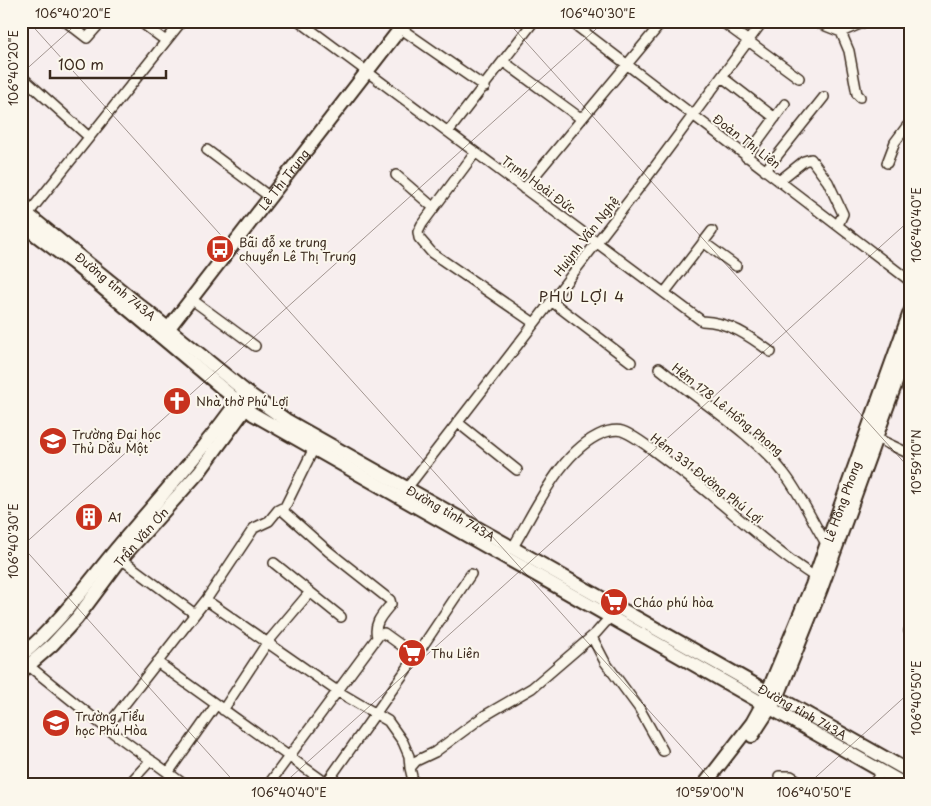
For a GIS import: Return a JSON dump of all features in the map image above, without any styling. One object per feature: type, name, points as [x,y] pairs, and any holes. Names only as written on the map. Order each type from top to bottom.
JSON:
[{"type":"main road","name":"Lê Thị Trung","points":[[165,333],[403,25]]},
{"type":"main road","name":"Đường tỉnh 743A","points":[[24,221],[246,399],[314,448],[513,547],[910,772]]},
{"type":"main road","name":"Lê Hồng Phong","points":[[773,693],[910,312]]},
{"type":"main road","name":"Lê Hồng Phong","points":[[773,693],[821,590],[910,344]]},
{"type":"main road","name":"Đường tỉnh 743A","points":[[246,399],[286,420],[611,616],[906,785]]},
{"type":"main road","name":"Trần Văn Ơn","points":[[24,664],[117,556],[176,480],[246,399]]},
{"type":"main road","points":[[714,785],[768,706],[773,693]]},
{"type":"main road","points":[[704,785],[752,723],[768,706]]},
{"type":"street","points":[[65,21],[88,38],[102,21]]},
{"type":"street","points":[[139,21],[166,41]]},
{"type":"street","points":[[24,221],[182,21]]},
{"type":"street","name":"Trịnh Hoài Đức","points":[[299,21],[665,292],[702,322],[713,322],[740,330],[771,352]]},
{"type":"street","points":[[448,132],[485,87],[534,21]]},
{"type":"street","name":"Đoàn Thị Liên","points":[[570,21],[910,281]]},
{"type":"street","points":[[524,189],[663,21]]},
{"type":"street","points":[[721,21],[799,78]]},
{"type":"street","name":"Huỳnh Văn Nghệ","points":[[404,492],[597,242],[763,21]]},
{"type":"street","points":[[813,21],[841,32],[866,21]]},
{"type":"street","points":[[403,25],[485,87]]},
{"type":"street","points":[[841,32],[849,51],[857,94],[860,97]]},
{"type":"street","points":[[504,62],[573,114],[579,117],[585,115]]},
{"type":"street","points":[[21,76],[90,137]]},
{"type":"street","points":[[722,77],[775,118]]},
{"type":"street","points":[[765,170],[824,97]]},
{"type":"street","points":[[746,156],[785,104]]},
{"type":"street","points":[[887,163],[895,142],[907,126]]},
{"type":"street","points":[[207,150],[270,197]]},
{"type":"street","points":[[475,153],[418,232],[432,253],[534,323]]},
{"type":"street","points":[[779,181],[804,162],[811,160],[837,199],[843,214],[838,225]]},
{"type":"street","points":[[396,175],[434,208]]},
{"type":"street","points":[[665,292],[712,230]]},
{"type":"street","points":[[703,242],[736,266]]},
{"type":"street","points":[[191,299],[255,346]]},
{"type":"street","points":[[551,301],[631,362]]},
{"type":"street","name":"Hẻm 178 Lê Hồng Phong","points":[[659,368],[736,429],[777,465],[792,484],[827,545]]},
{"type":"street","points":[[457,422],[517,470]]},
{"type":"street","name":"Hẻm 331 Đường Phú Lợi","points":[[513,547],[562,467],[576,450],[605,432],[619,430],[634,437],[678,468],[746,523],[764,541],[815,577]]},
{"type":"street","points":[[876,438],[910,454]]},
{"type":"street","points":[[106,728],[206,600],[254,528],[269,521],[282,508],[314,448]]},
{"type":"street","points":[[282,508],[288,517],[390,600],[391,604],[377,624],[377,637]]},
{"type":"street","points":[[117,556],[195,614]]},
{"type":"street","points":[[274,563],[341,617]]},
{"type":"street","points":[[157,662],[326,784],[471,574]]},
{"type":"street","points":[[168,773],[220,708],[267,643],[310,592]]},
{"type":"street","points":[[206,600],[337,691],[388,722],[403,742],[409,756],[414,785]]},
{"type":"street","points":[[410,768],[416,761],[434,752],[484,716],[532,688],[592,637],[611,616]]},
{"type":"street","points":[[268,785],[377,637],[384,633],[416,656]]},
{"type":"street","points":[[592,637],[605,662],[639,708],[663,751]]},
{"type":"street","points":[[24,664],[106,728],[185,785]]},
{"type":"street","points":[[128,785],[151,760]]},
{"type":"street","points":[[874,785],[882,771]]},
{"type":"street","points":[[780,776],[791,776],[805,785]]},
{"type":"place","name":"Bãi đỗ xe trung chuyển Lê Thị Trung","points":[[220,249]]},
{"type":"place","name":"Nhà thờ Phú Lợi","points":[[177,401]]},
{"type":"place","name":"Trường Đại học Thủ Dầu Một","points":[[53,441]]},
{"type":"place","name":"A1","points":[[89,517]]},
{"type":"place","name":"Cháo phú hòa","points":[[614,602]]},
{"type":"place","name":"Thu Liên","points":[[412,653]]},
{"type":"place","name":"Trường Tiểu học Phú Hòa","points":[[56,723]]},
{"type":"district","name":"PHÚ LỢI 4","points":[[582,295]]}]
